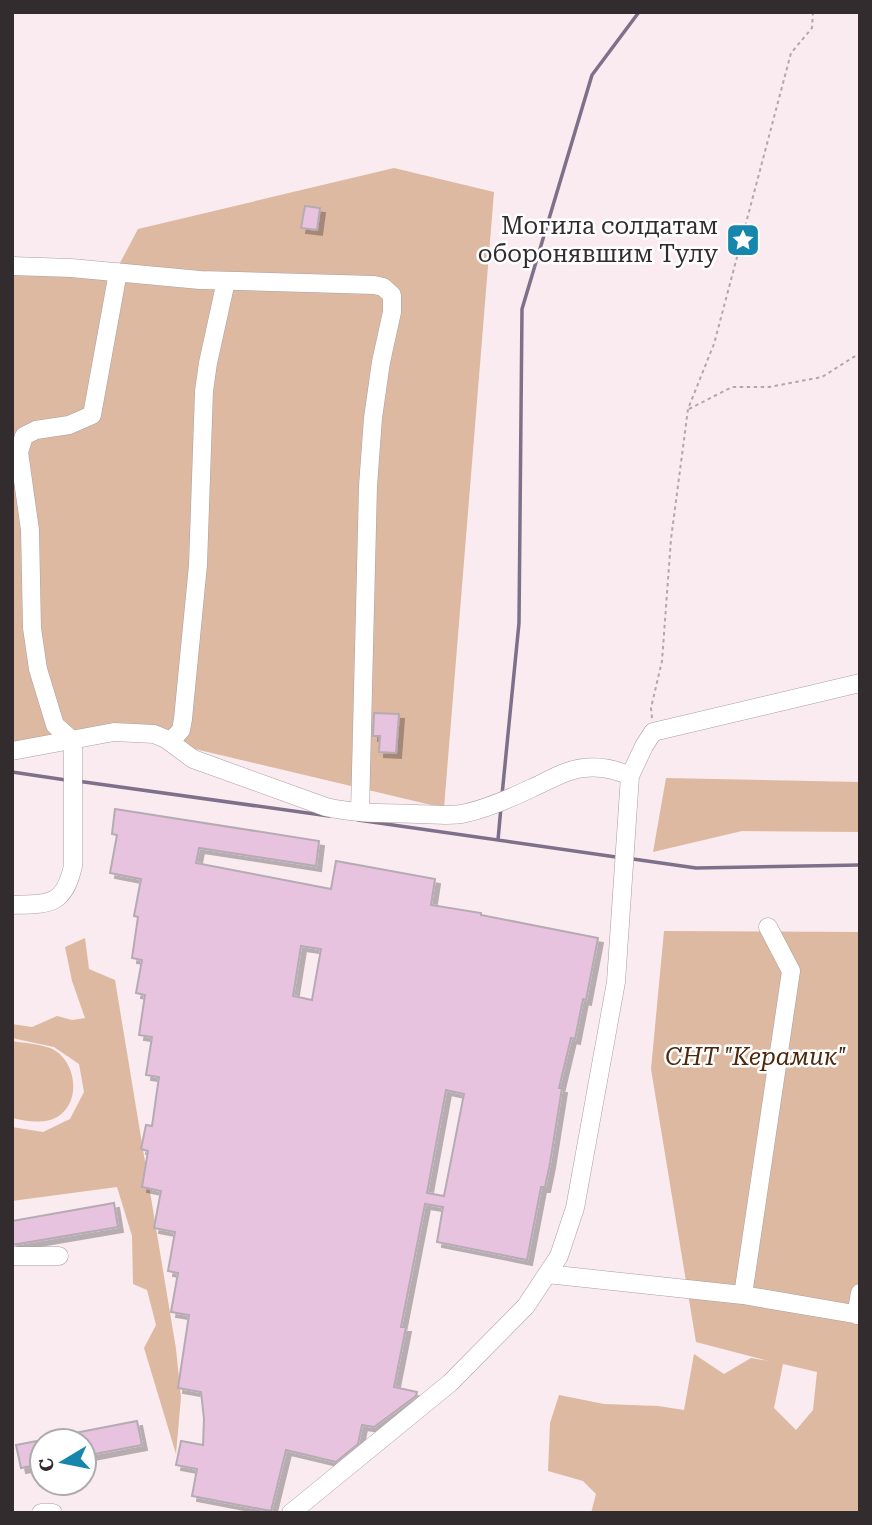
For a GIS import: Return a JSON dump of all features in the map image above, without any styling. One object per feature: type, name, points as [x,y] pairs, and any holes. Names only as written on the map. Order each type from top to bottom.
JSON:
[{"type":"street","points":[[12,266],[226,281],[374,285],[383,287],[392,295],[373,418],[368,486],[360,813]]},
{"type":"street","points":[[12,905],[54,902],[62,895],[70,880],[73,866],[73,741],[55,725],[38,669],[32,628],[30,530],[19,452],[23,436],[36,430],[69,425],[92,415],[118,272]]},
{"type":"street","points":[[170,742],[181,730],[183,719],[199,544],[204,391],[226,281]]},
{"type":"street","points":[[291,1513],[355,1470],[450,1382],[526,1306],[559,1256],[575,1208],[616,982],[630,776],[643,746],[653,732],[860,683]]},
{"type":"street","points":[[12,751],[114,732],[154,734],[194,759],[326,807],[360,813],[450,816],[501,802],[582,768],[619,771],[630,776]]},
{"type":"street","points":[[743,1295],[791,971],[768,927]]},
{"type":"street","points":[[12,1256],[59,1256]]},
{"type":"street","points":[[547,1274],[743,1295],[858,1315],[860,1293]]},
{"type":"street","points":[[41,1513],[53,1513]]},
{"type":"path","points":[[653,732],[651,708],[662,661],[671,539],[688,409],[714,344],[791,53],[812,28],[813,12]]},
{"type":"path","points":[[688,409],[732,387],[769,387],[822,377],[860,353]]},
{"type":"green space","points":[[394,168],[494,192],[444,808],[119,731],[12,756],[12,270],[112,278],[138,229]]},
{"type":"green space","points":[[666,778],[860,782],[860,832],[742,831],[653,852]]},
{"type":"green space","name":"СНТ \"Керамик\"","points":[[664,931],[860,932],[860,1513],[591,1513],[596,1494],[583,1481],[548,1471],[550,1423],[559,1395],[604,1404],[684,1410],[694,1354],[724,1374],[751,1358],[769,1361],[696,1342],[651,1069]],"holes":[[[783,1364],[817,1372],[813,1410],[796,1430],[774,1408]]]},
{"type":"green space","points":[[85,938],[89,969],[115,980],[176,1349],[181,1397],[176,1454],[144,1348],[156,1325],[147,1290],[133,1284],[132,1236],[117,1187],[12,1201],[12,1127],[43,1132],[70,1119],[84,1092],[79,1064],[54,1047],[12,1038],[12,1024],[32,1027],[57,1016],[72,1020],[85,1018],[72,981],[65,947]]},
{"type":"green space","points":[[12,1041],[50,1048],[60,1054],[67,1063],[73,1085],[72,1096],[61,1115],[40,1121],[12,1118]]},
{"type":"building","points":[[305,206],[320,208],[317,230],[301,228]]},
{"type":"building","points":[[374,713],[399,714],[396,753],[379,752],[380,736],[373,736]]},
{"type":"building","points":[[115,809],[319,841],[316,866],[199,848],[196,863],[331,889],[336,861],[435,879],[431,905],[598,938],[586,1000],[583,999],[575,1039],[571,1038],[559,1088],[562,1088],[550,1163],[545,1187],[541,1187],[527,1260],[437,1242],[443,1207],[425,1204],[401,1327],[406,1327],[394,1387],[417,1392],[416,1396],[374,1427],[362,1425],[358,1444],[336,1462],[286,1450],[271,1511],[192,1496],[197,1469],[176,1465],[181,1441],[203,1445],[204,1419],[201,1392],[178,1388],[189,1315],[171,1312],[178,1273],[168,1271],[175,1232],[154,1228],[161,1191],[142,1187],[148,1151],[141,1149],[146,1125],[152,1126],[159,1077],[146,1075],[152,1037],[139,1035],[145,995],[136,993],[142,960],[132,958],[138,917],[134,916],[141,879],[110,873],[117,835],[112,834]],"holes":[[[301,946],[321,949],[312,1000],[293,996]],[[446,1090],[464,1094],[444,1196],[427,1193]]]},
{"type":"building","points":[[114,1203],[118,1227],[12,1245],[12,1221]]},
{"type":"building","points":[[137,1421],[142,1445],[98,1453],[98,1428]]},
{"type":"building","points":[[28,1443],[28,1467],[21,1468],[16,1445]]},
{"type":"waterway","points":[[502,795],[519,623],[522,309],[592,75],[639,12]]},
{"type":"waterway","points":[[12,772],[66,780]]},
{"type":"waterway","points":[[77,781],[329,816]]},
{"type":"waterway","points":[[498,840],[501,807]]},
{"type":"waterway","points":[[358,820],[616,857]]},
{"type":"waterway","points":[[633,859],[696,868],[860,865]]},
{"type":"place","name":"Могила солдатам оборонявшим Тулу","points":[[743,240]]}]
